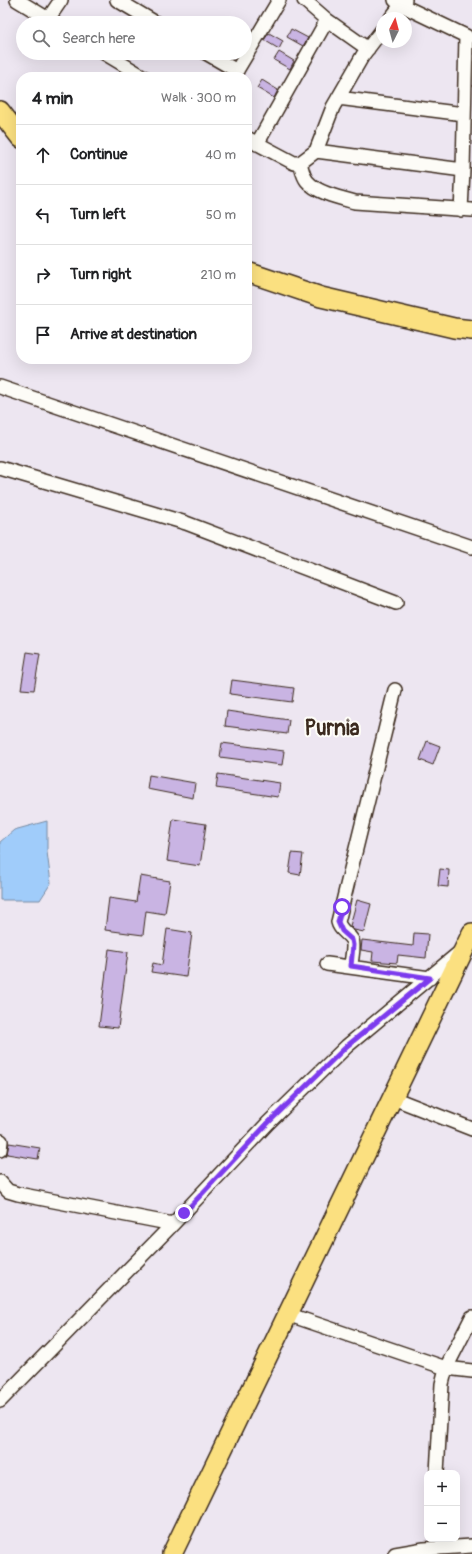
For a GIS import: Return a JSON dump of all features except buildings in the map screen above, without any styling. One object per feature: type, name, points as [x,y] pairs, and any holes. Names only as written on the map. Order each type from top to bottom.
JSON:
[{"type":"highway","points":[[0,111],[16,132]]},
{"type":"highway","points":[[252,274],[321,297],[454,328],[472,330]]},
{"type":"highway","points":[[172,1554],[472,933]]},
{"type":"street","points":[[17,0],[44,16]]},
{"type":"street","points":[[54,16],[61,0]]},
{"type":"street","points":[[118,0],[144,16]]},
{"type":"street","points":[[252,45],[279,0]]},
{"type":"street","points":[[304,0],[327,20],[368,49]]},
{"type":"street","points":[[300,163],[306,180],[311,185],[343,199],[355,202],[466,210],[463,170],[464,114],[469,36],[400,2],[394,12]]},
{"type":"street","points":[[327,20],[252,141],[288,162],[300,163],[316,151],[338,98],[363,55],[376,38]]},
{"type":"street","points":[[116,60],[136,72]]},
{"type":"street","points":[[216,60],[232,72]]},
{"type":"street","points":[[236,72],[243,60]]},
{"type":"street","points":[[338,98],[464,114]]},
{"type":"street","points":[[316,151],[463,170]]},
{"type":"street","points":[[0,387],[472,547]]},
{"type":"street","points":[[0,468],[186,523],[396,603]]},
{"type":"street","points":[[351,966],[352,940],[342,931],[338,922],[395,690]]},
{"type":"street","points":[[0,1401],[173,1224],[268,1123],[347,1046],[463,950]]},
{"type":"street","points":[[327,964],[351,966],[430,978]]},
{"type":"street","points":[[393,1098],[472,1129]]},
{"type":"street","points":[[0,1182],[8,1191],[18,1194],[173,1224]]},
{"type":"street","points":[[288,1314],[446,1368],[472,1371]]},
{"type":"street","points":[[437,1470],[442,1384],[446,1368],[472,1317]]},
{"type":"street","points":[[395,1554],[439,1543],[472,1546]]},
{"type":"water","points":[[47,821],[47,852],[51,883],[40,900],[0,900],[0,842],[14,830]]},
{"type":"district","name":"Purnia","points":[[332,728]]},
{"type":"route","points":[[184,1213],[268,1123],[347,1046],[430,978],[351,966],[352,940],[342,931],[338,922],[342,907]]}]
